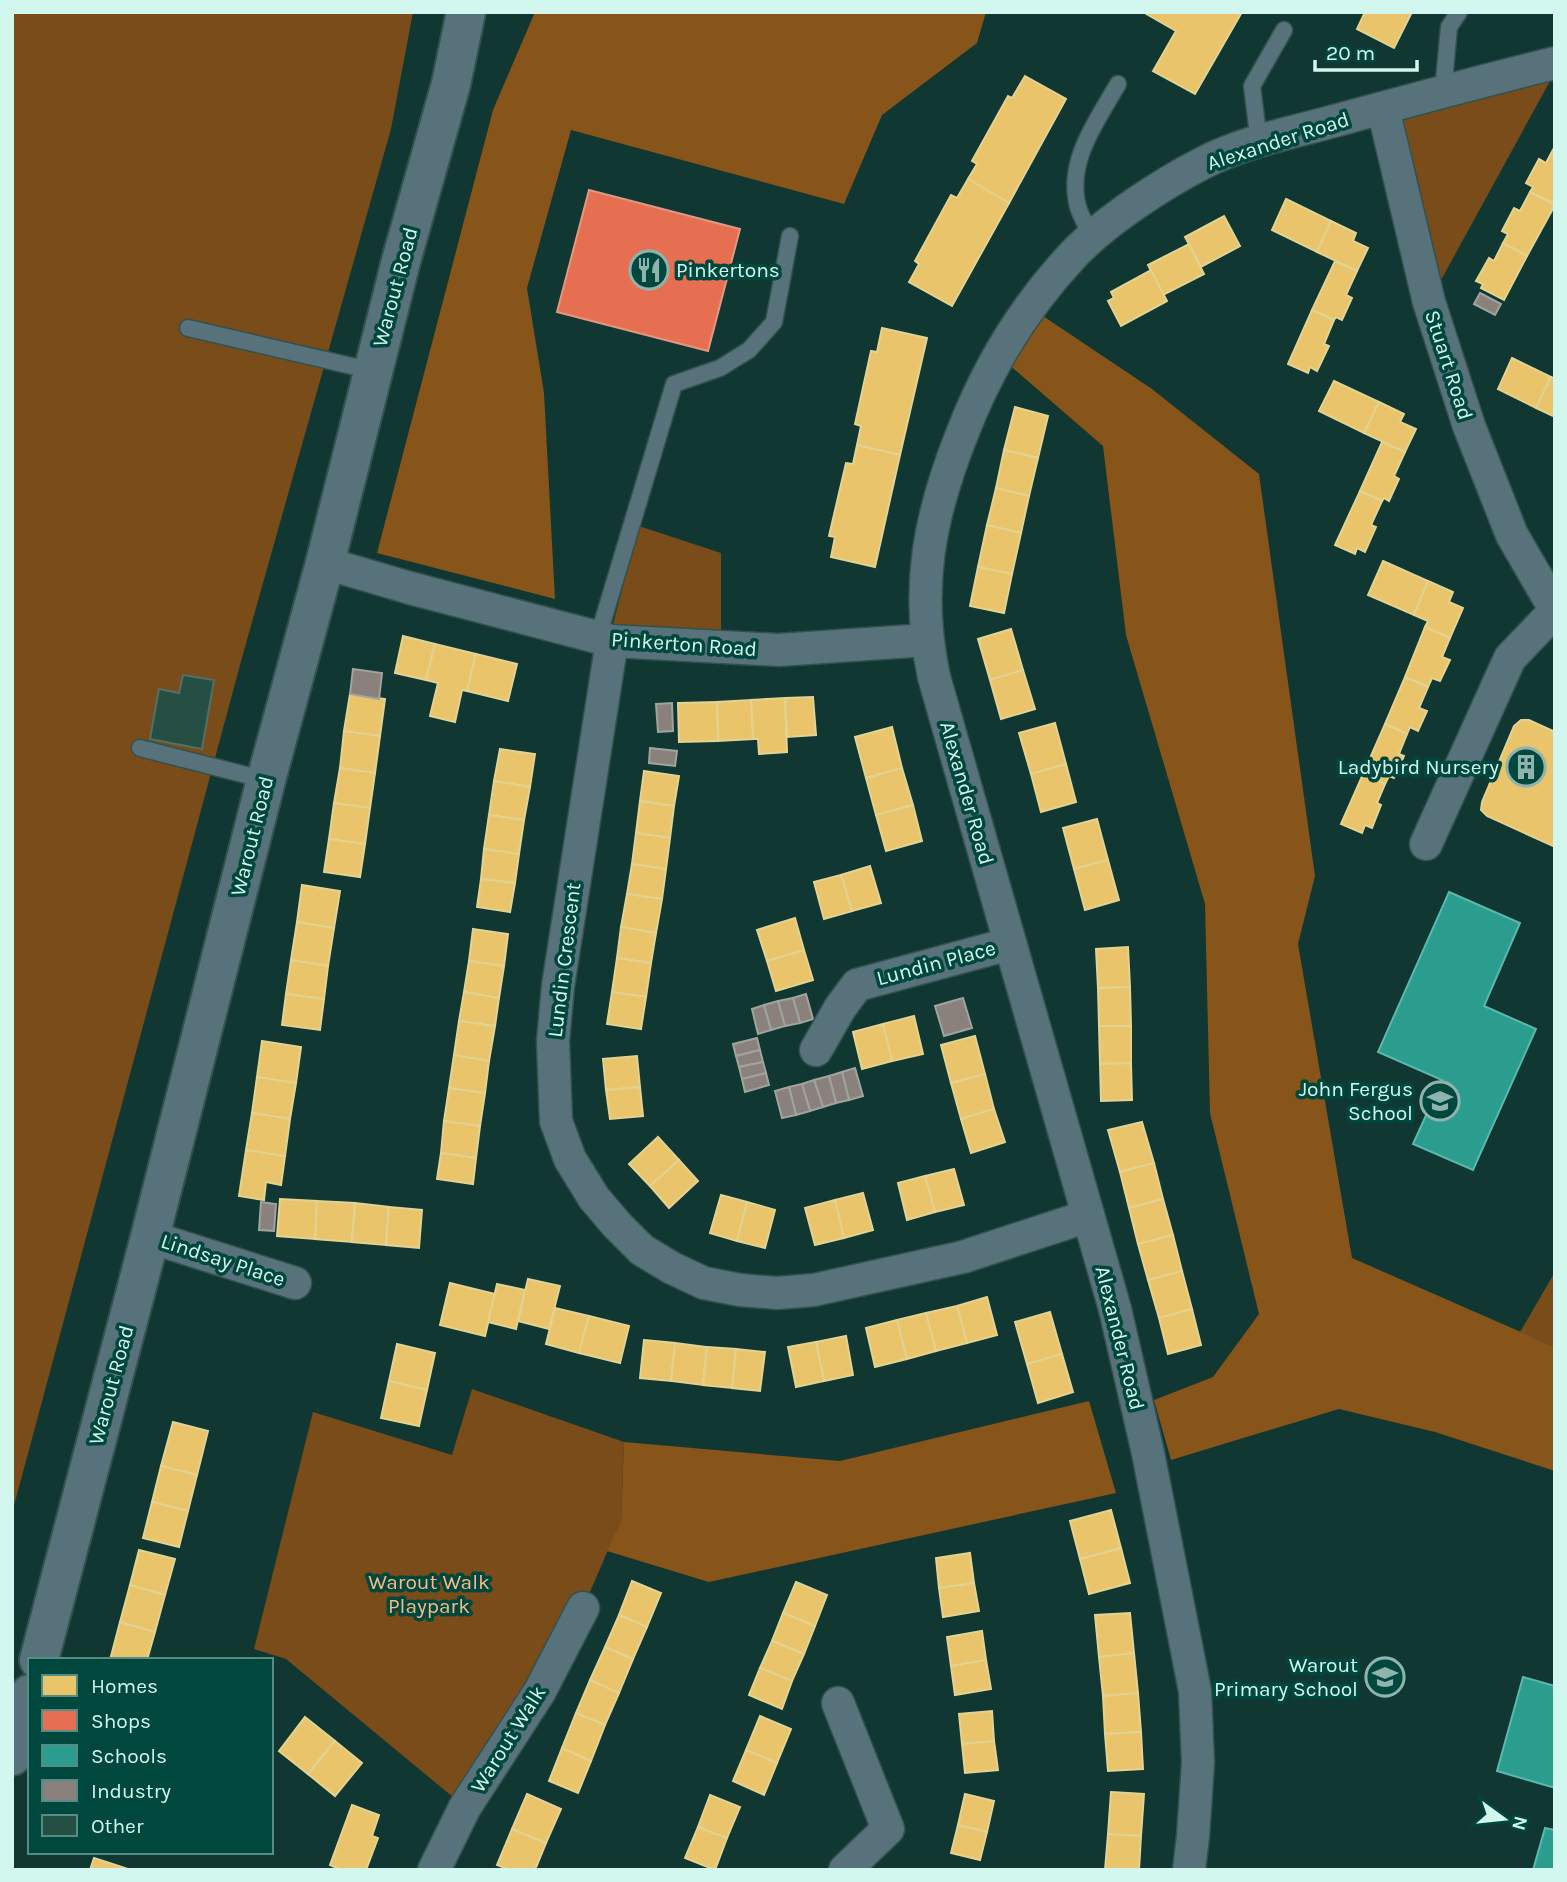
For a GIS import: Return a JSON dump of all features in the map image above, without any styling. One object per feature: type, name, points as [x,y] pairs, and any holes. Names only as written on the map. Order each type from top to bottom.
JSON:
[{"type":"street","name":"Warout Road","points":[[40,1658],[266,780],[451,84],[466,12]]},
{"type":"street","name":"Alexander Road","points":[[1189,1870],[1194,1836],[1198,1763],[1195,1691],[1148,1453],[1115,1309],[934,677],[926,640],[925,595],[930,535],[947,471],[968,416],[1011,335],[1041,293],[1092,237],[1151,194],[1204,162],[1259,142],[1443,91],[1555,64]]},
{"type":"street","name":"Stuart Road","points":[[1383,108],[1429,302],[1469,426],[1512,535],[1545,567],[1555,610]]},
{"type":"street","name":"Pinkerton Road","points":[[325,563],[605,639],[779,650],[926,640]]},
{"type":"street","points":[[1426,844],[1510,658],[1555,610]]},
{"type":"street","name":"Lundin Crescent","points":[[605,639],[553,1041],[555,1121],[570,1159],[600,1206],[642,1250],[672,1268],[704,1283],[776,1293],[814,1290],[962,1257],[1088,1216]]},
{"type":"street","name":"Lundin Place","points":[[816,1050],[839,1008],[857,985],[1009,944]]},
{"type":"street","name":"Lindsay Place","points":[[150,1237],[295,1283]]},
{"type":"street","name":"Warout Walk","points":[[434,1870],[465,1807],[540,1691],[583,1608]]},
{"type":"street","points":[[12,1756],[28,1701]]},
{"type":"street","points":[[838,1703],[888,1829],[845,1870]]},
{"type":"lane","points":[[1443,91],[1449,27],[1460,12]]},
{"type":"lane","points":[[1259,142],[1252,86],[1284,30]]},
{"type":"lane","points":[[1092,237],[1079,208],[1074,181],[1078,157],[1118,84]]},
{"type":"lane","points":[[605,639],[674,384],[720,368],[749,350],[774,322],[790,236]]},
{"type":"lane","points":[[188,328],[373,371]]},
{"type":"lane","points":[[140,748],[266,780]]},
{"type":"green space","points":[[12,12],[413,12],[391,129],[243,654],[12,1513]]},
{"type":"green space","points":[[1555,72],[1429,302],[1383,108]]},
{"type":"green space","points":[[639,526],[721,553],[721,640],[613,624]]},
{"type":"green space","points":[[1555,1272],[1555,1347],[1520,1332]]},
{"type":"green space","name":"Warout Walk Playpark","points":[[472,1389],[624,1442],[621,1520],[583,1608],[465,1807],[286,1659],[254,1649],[313,1412],[452,1455]]},
{"type":"shaded area","points":[[535,12],[986,12],[977,43],[882,115],[844,204],[571,130],[527,288],[544,393],[555,599],[377,553],[493,110]]},
{"type":"shaded area","points":[[1031,308],[1152,389],[1259,474],[1315,876],[1298,944],[1352,1258],[1555,1347],[1555,1471],[1435,1432],[1339,1409],[1171,1460],[1154,1400],[1213,1377],[1259,1314],[1210,1113],[1205,904],[1126,635],[1103,446],[999,356]]},
{"type":"shaded area","points":[[1089,1401],[1116,1493],[709,1582],[607,1551],[621,1520],[624,1442],[840,1461]]},
{"type":"building: Homes","points":[[1143,12],[1242,12],[1195,94],[1153,71],[1176,31]]},
{"type":"building: Homes","points":[[1365,12],[1412,12],[1394,48],[1357,29]]},
{"type":"building: Homes","points":[[1025,76],[1066,99],[1009,203],[968,179],[977,164],[972,161],[1008,96],[1012,98]]},
{"type":"building: Homes","points":[[1555,146],[1555,204],[1530,192],[1533,187],[1526,183],[1539,159],[1546,163]]},
{"type":"building: Homes","points":[[968,179],[1009,203],[952,306],[909,282],[919,264],[915,261],[951,195],[957,198]]},
{"type":"building: Homes","points":[[1530,192],[1555,205],[1527,256],[1503,243],[1508,234],[1502,231],[1514,208],[1520,211]]},
{"type":"building: Homes","points":[[1286,199],[1331,221],[1317,252],[1272,230]]},
{"type":"building: Homes","points":[[1224,216],[1240,246],[1201,267],[1185,237]]},
{"type":"building: Homes","points":[[1331,221],[1356,233],[1353,241],[1368,248],[1357,271],[1317,252]]},
{"type":"building: Homes","points":[[1503,243],[1527,256],[1504,300],[1481,288],[1483,284],[1476,281],[1489,258],[1494,261]]},
{"type":"building: Homes","points":[[1189,244],[1204,274],[1163,295],[1148,265]]},
{"type":"building: Homes","points":[[1335,261],[1357,271],[1346,295],[1352,298],[1342,320],[1336,317],[1334,320],[1312,310]]},
{"type":"building: Homes","points":[[1151,270],[1167,301],[1121,326],[1108,301],[1114,298],[1111,292]]},
{"type":"building: Homes","points":[[1312,310],[1334,320],[1324,344],[1329,346],[1317,371],[1310,367],[1308,373],[1288,364]]},
{"type":"building: Homes","points":[[882,328],[927,338],[900,455],[857,445],[861,426],[855,424],[871,351],[877,352]]},
{"type":"building: Homes","points":[[1512,358],[1551,377],[1536,408],[1498,389]]},
{"type":"building: Homes","points":[[1551,377],[1555,379],[1555,417],[1536,408]]},
{"type":"building: Homes","points":[[1334,381],[1379,402],[1364,433],[1319,411]]},
{"type":"building: Homes","points":[[1379,402],[1404,414],[1400,422],[1416,429],[1405,452],[1364,433]]},
{"type":"building: Homes","points":[[1015,407],[1048,416],[1038,458],[1004,450]]},
{"type":"building: Homes","points":[[1382,442],[1405,452],[1394,476],[1399,479],[1389,501],[1384,498],[1382,501],[1360,491]]},
{"type":"building: Homes","points":[[857,445],[900,455],[875,567],[831,557],[835,537],[829,536],[846,463],[853,464]]},
{"type":"building: Homes","points":[[1004,450],[1038,458],[1029,496],[996,488]]},
{"type":"building: Homes","points":[[996,488],[1029,496],[1021,533],[987,525]]},
{"type":"building: Homes","points":[[1360,491],[1382,501],[1371,525],[1376,527],[1365,552],[1357,548],[1355,554],[1335,545]]},
{"type":"building: Homes","points":[[987,525],[1021,533],[1012,574],[978,567]]},
{"type":"building: Homes","points":[[1383,561],[1428,581],[1414,615],[1368,595]]},
{"type":"building: Homes","points":[[978,567],[1012,574],[1004,613],[970,606]]},
{"type":"building: Homes","points":[[1428,581],[1453,592],[1449,602],[1463,608],[1450,638],[1425,627],[1428,621],[1414,615]]},
{"type":"building: Homes","points":[[1425,627],[1450,638],[1442,657],[1450,660],[1440,681],[1432,678],[1428,687],[1405,677]]},
{"type":"building: Homes","points":[[1011,629],[1023,670],[990,680],[978,639]]},
{"type":"building: Homes","points":[[403,636],[435,644],[426,680],[395,673]]},
{"type":"building: Homes","points":[[435,644],[476,654],[467,691],[462,690],[455,722],[430,716],[438,683],[426,680]]},
{"type":"building: Homes","points":[[476,654],[517,664],[508,701],[467,691]]},
{"type":"building: Homes","points":[[1023,670],[1035,709],[1001,719],[990,680]]},
{"type":"building: Homes","points":[[1405,677],[1428,687],[1419,708],[1427,711],[1418,731],[1410,727],[1407,734],[1385,724]]},
{"type":"building: Homes","points":[[350,694],[385,699],[380,736],[344,731]]},
{"type":"building: Homes","points":[[813,697],[816,735],[787,737],[785,698]]},
{"type":"building: Homes","points":[[785,698],[787,752],[759,754],[758,739],[753,739],[751,700]]},
{"type":"building: Homes","points":[[751,700],[753,739],[718,741],[717,702]]},
{"type":"building: Homes","points":[[717,702],[718,741],[679,742],[678,703]]},
{"type":"building: Homes","name":"Ladybird Nursery","points":[[1521,720],[1529,720],[1555,732],[1553,846],[1487,816],[1481,810],[1514,726]]},
{"type":"building: Homes","points":[[1055,723],[1066,764],[1031,774],[1019,733]]},
{"type":"building: Homes","points":[[1385,724],[1407,734],[1399,754],[1404,756],[1394,778],[1389,776],[1385,784],[1363,774]]},
{"type":"building: Homes","points":[[892,727],[902,768],[866,778],[855,737]]},
{"type":"building: Homes","points":[[344,731],[380,736],[375,773],[340,768]]},
{"type":"building: Homes","points":[[500,749],[535,754],[530,787],[494,781]]},
{"type":"building: Homes","points":[[1066,764],[1076,802],[1041,812],[1031,774]]},
{"type":"building: Homes","points":[[340,768],[375,773],[370,808],[334,803]]},
{"type":"building: Homes","points":[[902,768],[913,805],[876,815],[866,778]]},
{"type":"building: Homes","points":[[644,771],[679,776],[674,806],[640,801]]},
{"type":"building: Homes","points":[[1363,774],[1385,784],[1377,803],[1381,805],[1372,828],[1365,825],[1362,833],[1341,824]]},
{"type":"building: Homes","points":[[494,781],[530,787],[524,820],[489,815]]},
{"type":"building: Homes","points":[[640,801],[674,806],[670,838],[636,833]]},
{"type":"building: Homes","points":[[334,803],[370,808],[365,844],[329,839]]},
{"type":"building: Homes","points":[[913,805],[922,841],[886,851],[876,815]]},
{"type":"building: Homes","points":[[489,815],[524,820],[519,854],[484,849]]},
{"type":"building: Homes","points":[[1097,819],[1108,860],[1074,869],[1063,828]]},
{"type":"building: Homes","points":[[636,833],[670,838],[666,869],[632,864]]},
{"type":"building: Homes","points":[[329,839],[365,844],[360,877],[324,872]]},
{"type":"building: Homes","points":[[484,849],[519,854],[515,883],[481,879]]},
{"type":"building: Homes","points":[[1108,860],[1119,900],[1085,910],[1074,869]]},
{"type":"building: Homes","points":[[632,864],[666,869],[662,899],[627,894]]},
{"type":"building: Homes","points":[[870,866],[881,903],[852,911],[841,875]]},
{"type":"building: Homes","points":[[841,875],[852,911],[824,919],[814,882]]},
{"type":"building: Homes","points":[[481,879],[515,883],[510,912],[477,907]]},
{"type":"building: Homes","points":[[302,885],[340,891],[334,928],[297,922]]},
{"type":"building: Homes","points":[[627,894],[662,899],[656,933],[621,927]]},
{"type":"building: Homes","points":[[795,918],[804,950],[767,961],[757,930]]},
{"type":"building: Homes","points":[[297,922],[334,928],[328,966],[291,960]]},
{"type":"building: Homes","points":[[621,927],[656,933],[651,963],[617,958]]},
{"type":"building: Homes","points":[[473,929],[508,934],[504,966],[469,961]]},
{"type":"building: Homes","points":[[1128,947],[1130,987],[1098,988],[1096,949]]},
{"type":"building: Homes","points":[[804,950],[813,980],[776,991],[767,961]]},
{"type":"building: Homes","points":[[617,958],[651,963],[646,997],[612,992]]},
{"type":"building: Homes","points":[[291,960],[328,966],[324,999],[286,994]]},
{"type":"building: Homes","points":[[469,961],[504,966],[499,998],[464,992]]},
{"type":"building: Homes","points":[[1130,987],[1131,1026],[1099,1026],[1098,988]]},
{"type":"building: Homes","points":[[464,992],[499,998],[495,1026],[459,1021]]},
{"type":"building: Homes","points":[[612,992],[646,997],[641,1029],[607,1024]]},
{"type":"building: Homes","points":[[286,994],[324,999],[320,1030],[282,1025]]},
{"type":"building: Homes","points":[[914,1016],[923,1054],[892,1061],[883,1024]]},
{"type":"building: Homes","points":[[459,1021],[495,1026],[489,1061],[454,1055]]},
{"type":"building: Homes","points":[[883,1024],[892,1061],[862,1069],[853,1032]]},
{"type":"building: Homes","points":[[1099,1026],[1131,1026],[1131,1063],[1100,1064]]},
{"type":"building: Homes","points":[[975,1036],[985,1074],[951,1083],[941,1045]]},
{"type":"building: Homes","points":[[262,1041],[301,1047],[296,1083],[257,1077]]},
{"type":"building: Homes","points":[[454,1055],[489,1061],[485,1093],[449,1088]]},
{"type":"building: Homes","points":[[637,1056],[640,1087],[606,1090],[603,1059]]},
{"type":"building: Homes","points":[[1131,1063],[1132,1100],[1101,1101],[1100,1064]]},
{"type":"building: Homes","points":[[985,1074],[994,1109],[961,1119],[951,1083]]},
{"type":"building: Homes","points":[[257,1077],[296,1083],[290,1119],[252,1113]]},
{"type":"building: Homes","points":[[640,1087],[643,1116],[610,1119],[606,1090]]},
{"type":"building: Homes","points":[[449,1088],[485,1093],[480,1126],[444,1121]]},
{"type":"building: Homes","points":[[994,1109],[1005,1142],[971,1153],[961,1119]]},
{"type":"building: Homes","points":[[252,1113],[290,1119],[285,1156],[246,1150]]},
{"type":"building: Homes","points":[[444,1121],[480,1126],[476,1158],[441,1153]]},
{"type":"building: Homes","points":[[1142,1122],[1154,1163],[1120,1172],[1108,1130]]},
{"type":"building: Homes","points":[[658,1137],[679,1160],[650,1186],[629,1164]]},
{"type":"building: Homes","points":[[246,1150],[285,1156],[281,1185],[266,1182],[264,1200],[239,1196]]},
{"type":"building: Homes","points":[[441,1153],[476,1158],[473,1184],[437,1179]]},
{"type":"building: Homes","points":[[679,1160],[698,1181],[669,1208],[650,1186]]},
{"type":"building: Homes","points":[[1154,1163],[1163,1199],[1129,1208],[1120,1172]]},
{"type":"building: Homes","points":[[954,1169],[964,1205],[935,1212],[925,1176]]},
{"type":"building: Homes","points":[[925,1176],[935,1212],[907,1220],[898,1183]]},
{"type":"building: Homes","points":[[863,1193],[873,1230],[844,1238],[835,1200]]},
{"type":"building: Homes","points":[[721,1195],[747,1202],[737,1241],[710,1233]]},
{"type":"building: Homes","points":[[280,1199],[317,1201],[315,1239],[277,1236]]},
{"type":"building: Homes","points":[[1163,1199],[1173,1235],[1138,1244],[1129,1208]]},
{"type":"building: Homes","points":[[835,1200],[844,1238],[815,1245],[805,1208]]},
{"type":"building: Homes","points":[[317,1201],[355,1203],[352,1242],[315,1239]]},
{"type":"building: Homes","points":[[747,1202],[775,1210],[765,1248],[737,1241]]},
{"type":"building: Homes","points":[[355,1203],[389,1207],[386,1245],[352,1242]]},
{"type":"building: Homes","points":[[389,1207],[422,1210],[419,1248],[386,1245]]},
{"type":"building: Homes","points":[[1173,1235],[1182,1271],[1148,1280],[1138,1244]]},
{"type":"building: Homes","points":[[1182,1271],[1192,1309],[1159,1318],[1148,1280]]},
{"type":"building: Homes","points":[[528,1279],[560,1286],[549,1329],[518,1321]]},
{"type":"building: Homes","points":[[450,1283],[495,1294],[485,1336],[440,1325]]},
{"type":"building: Homes","points":[[497,1284],[525,1290],[516,1329],[488,1322]]},
{"type":"building: Homes","points":[[987,1297],[997,1335],[967,1343],[957,1306]]},
{"type":"building: Homes","points":[[957,1306],[967,1343],[936,1351],[926,1313]]},
{"type":"building: Homes","points":[[555,1308],[589,1316],[579,1353],[546,1344]]},
{"type":"building: Homes","points":[[1192,1309],[1201,1345],[1168,1354],[1159,1318]]},
{"type":"building: Homes","points":[[1050,1312],[1062,1354],[1027,1364],[1015,1322]]},
{"type":"building: Homes","points":[[926,1313],[936,1351],[907,1359],[897,1320]]},
{"type":"building: Homes","points":[[589,1316],[629,1326],[620,1363],[579,1353]]},
{"type":"building: Homes","points":[[897,1320],[907,1359],[875,1367],[866,1328]]},
{"type":"building: Homes","points":[[846,1336],[853,1375],[824,1381],[816,1342]]},
{"type":"building: Homes","points":[[644,1340],[675,1343],[671,1381],[640,1378]]},
{"type":"building: Homes","points":[[816,1342],[824,1381],[796,1387],[788,1347]]},
{"type":"building: Homes","points":[[675,1343],[707,1347],[703,1385],[671,1381]]},
{"type":"building: Homes","points":[[397,1344],[435,1353],[427,1390],[389,1381]]},
{"type":"building: Homes","points":[[707,1347],[736,1349],[732,1388],[703,1385]]},
{"type":"building: Homes","points":[[736,1349],[765,1352],[760,1391],[732,1388]]},
{"type":"building: Homes","points":[[1062,1354],[1073,1392],[1038,1403],[1027,1364]]},
{"type":"building: Homes","points":[[389,1381],[427,1390],[419,1426],[381,1418]]},
{"type":"building: Homes","points":[[173,1422],[208,1431],[197,1475],[161,1466]]},
{"type":"building: Homes","points":[[161,1466],[197,1475],[188,1511],[152,1502]]},
{"type":"building: Homes","points":[[152,1502],[188,1511],[179,1547],[143,1538]]},
{"type":"building: Homes","points":[[1111,1510],[1121,1548],[1080,1559],[1070,1521]]},
{"type":"building: Homes","points":[[1121,1548],[1130,1583],[1089,1594],[1080,1559]]},
{"type":"building: Homes","points":[[139,1550],[175,1559],[165,1595],[130,1585]]},
{"type":"building: Homes","points":[[970,1553],[974,1583],[939,1588],[936,1558]]},
{"type":"building: Homes","points":[[632,1581],[661,1593],[647,1627],[619,1615]]},
{"type":"building: Homes","points":[[796,1582],[827,1595],[815,1626],[783,1613]]},
{"type":"building: Homes","points":[[974,1583],[979,1611],[943,1617],[939,1588]]},
{"type":"building: Homes","points":[[130,1585],[165,1595],[155,1632],[120,1622]]},
{"type":"building: Homes","points":[[783,1613],[815,1626],[804,1654],[772,1641]]},
{"type":"building: Homes","points":[[1130,1613],[1134,1653],[1099,1657],[1095,1615]]},
{"type":"building: Homes","points":[[619,1615],[647,1627],[633,1659],[605,1647]]},
{"type":"building: Homes","points":[[120,1622],[155,1632],[148,1658],[111,1658]]},
{"type":"building: Homes","points":[[982,1631],[986,1660],[951,1666],[947,1637]]},
{"type":"building: Homes","points":[[772,1641],[804,1654],[792,1681],[760,1668]]},
{"type":"building: Homes","points":[[605,1647],[633,1659],[619,1693],[590,1680]]},
{"type":"building: Homes","points":[[1134,1653],[1138,1693],[1103,1696],[1099,1657]]},
{"type":"building: Homes","points":[[986,1660],[991,1689],[955,1695],[951,1666]]},
{"type":"building: Homes","points":[[760,1668],[792,1681],[782,1709],[749,1695]]},
{"type":"building: Homes","points":[[590,1680],[619,1693],[605,1725],[576,1713]]},
{"type":"building: Homes","points":[[1138,1693],[1141,1732],[1105,1734],[1103,1696]]},
{"type":"building: Homes","points":[[992,1711],[994,1741],[962,1744],[959,1714]]},
{"type":"building: Homes","points":[[576,1713],[605,1725],[591,1761],[562,1748]]},
{"type":"building: Homes","points":[[760,1716],[791,1729],[777,1763],[746,1750]]},
{"type":"building: Homes","points":[[305,1717],[335,1741],[308,1774],[279,1751]]},
{"type":"building: Homes","points":[[1141,1732],[1143,1769],[1108,1771],[1105,1734]]},
{"type":"building: Homes","points":[[335,1741],[362,1763],[335,1796],[308,1774]]},
{"type":"building: Homes","points":[[994,1741],[998,1770],[965,1773],[962,1744]]},
{"type":"building: Homes","points":[[562,1748],[591,1761],[578,1793],[549,1781]]},
{"type":"building: Homes","points":[[746,1750],[777,1763],[764,1795],[733,1781]]},
{"type":"building: Homes","points":[[1111,1792],[1144,1794],[1141,1836],[1108,1834]]},
{"type":"building: Homes","points":[[527,1794],[561,1809],[546,1843],[512,1829]]},
{"type":"building: Homes","points":[[965,1794],[994,1801],[987,1832],[958,1825]]},
{"type":"building: Homes","points":[[710,1795],[740,1807],[727,1838],[698,1827]]},
{"type":"building: Homes","points":[[352,1805],[379,1815],[372,1836],[378,1838],[366,1870],[341,1870],[330,1865]]},
{"type":"building: Homes","points":[[958,1825],[987,1832],[980,1860],[951,1853]]},
{"type":"building: Homes","points":[[698,1827],[727,1838],[715,1870],[685,1858]]},
{"type":"building: Homes","points":[[512,1829],[546,1843],[535,1870],[510,1870],[497,1865]]},
{"type":"building: Homes","points":[[1108,1834],[1141,1836],[1139,1870],[1105,1870]]},
{"type":"building: Homes","points":[[94,1858],[131,1870],[90,1870]]},
{"type":"building: Shops","name":"Pinkertons","points":[[589,190],[740,229],[708,351],[557,312]]},
{"type":"building: Schools","points":[[1449,892],[1520,923],[1484,1006],[1536,1029],[1473,1170],[1413,1144],[1442,1080],[1378,1052]]},
{"type":"building: Schools","points":[[1523,1677],[1555,1686],[1555,1788],[1497,1771]]},
{"type":"building: Schools","points":[[1545,1828],[1555,1830],[1555,1870],[1533,1870]]},
{"type":"building: Industry","points":[[1480,293],[1501,304],[1495,315],[1474,304]]},
{"type":"building: Industry","points":[[353,669],[382,673],[379,699],[350,694]]},
{"type":"building: Industry","points":[[672,703],[673,731],[658,732],[656,704]]},
{"type":"building: Industry","points":[[650,748],[677,751],[675,766],[649,763]]},
{"type":"building: Industry","points":[[806,994],[813,1019],[800,1023],[793,998]]},
{"type":"building: Industry","points":[[793,998],[800,1023],[785,1026],[778,1001]]},
{"type":"building: Industry","points":[[963,998],[972,1028],[944,1036],[935,1006]]},
{"type":"building: Industry","points":[[778,1001],[785,1026],[771,1030],[764,1005]]},
{"type":"building: Industry","points":[[764,1005],[771,1030],[758,1034],[752,1009]]},
{"type":"building: Industry","points":[[757,1038],[760,1050],[736,1056],[733,1044]]},
{"type":"building: Industry","points":[[760,1050],[763,1062],[739,1067],[736,1056]]},
{"type":"building: Industry","points":[[763,1062],[766,1073],[742,1079],[739,1067]]},
{"type":"building: Industry","points":[[855,1068],[863,1096],[849,1100],[842,1072]]},
{"type":"building: Industry","points":[[842,1072],[849,1100],[836,1103],[829,1076]]},
{"type":"building: Industry","points":[[766,1073],[769,1085],[745,1092],[742,1079]]},
{"type":"building: Industry","points":[[829,1076],[836,1103],[823,1107],[814,1080]]},
{"type":"building: Industry","points":[[814,1080],[823,1107],[810,1111],[802,1084]]},
{"type":"building: Industry","points":[[802,1084],[810,1111],[796,1115],[789,1087]]},
{"type":"building: Industry","points":[[789,1087],[796,1115],[782,1118],[775,1091]]},
{"type":"building: Industry","points":[[261,1202],[276,1204],[274,1231],[259,1230]]},
{"type":"building: Other","points":[[183,675],[214,680],[202,749],[150,739],[159,689],[179,693]]},
{"type":"place","name":"Pinkertons","points":[[649,270]]},
{"type":"place","name":"Ladybird Nursery","points":[[1526,767]]},
{"type":"place","name":"John Fergus School","points":[[1440,1101]]},
{"type":"place","name":"Warout Primary School","points":[[1385,1677]]}]
